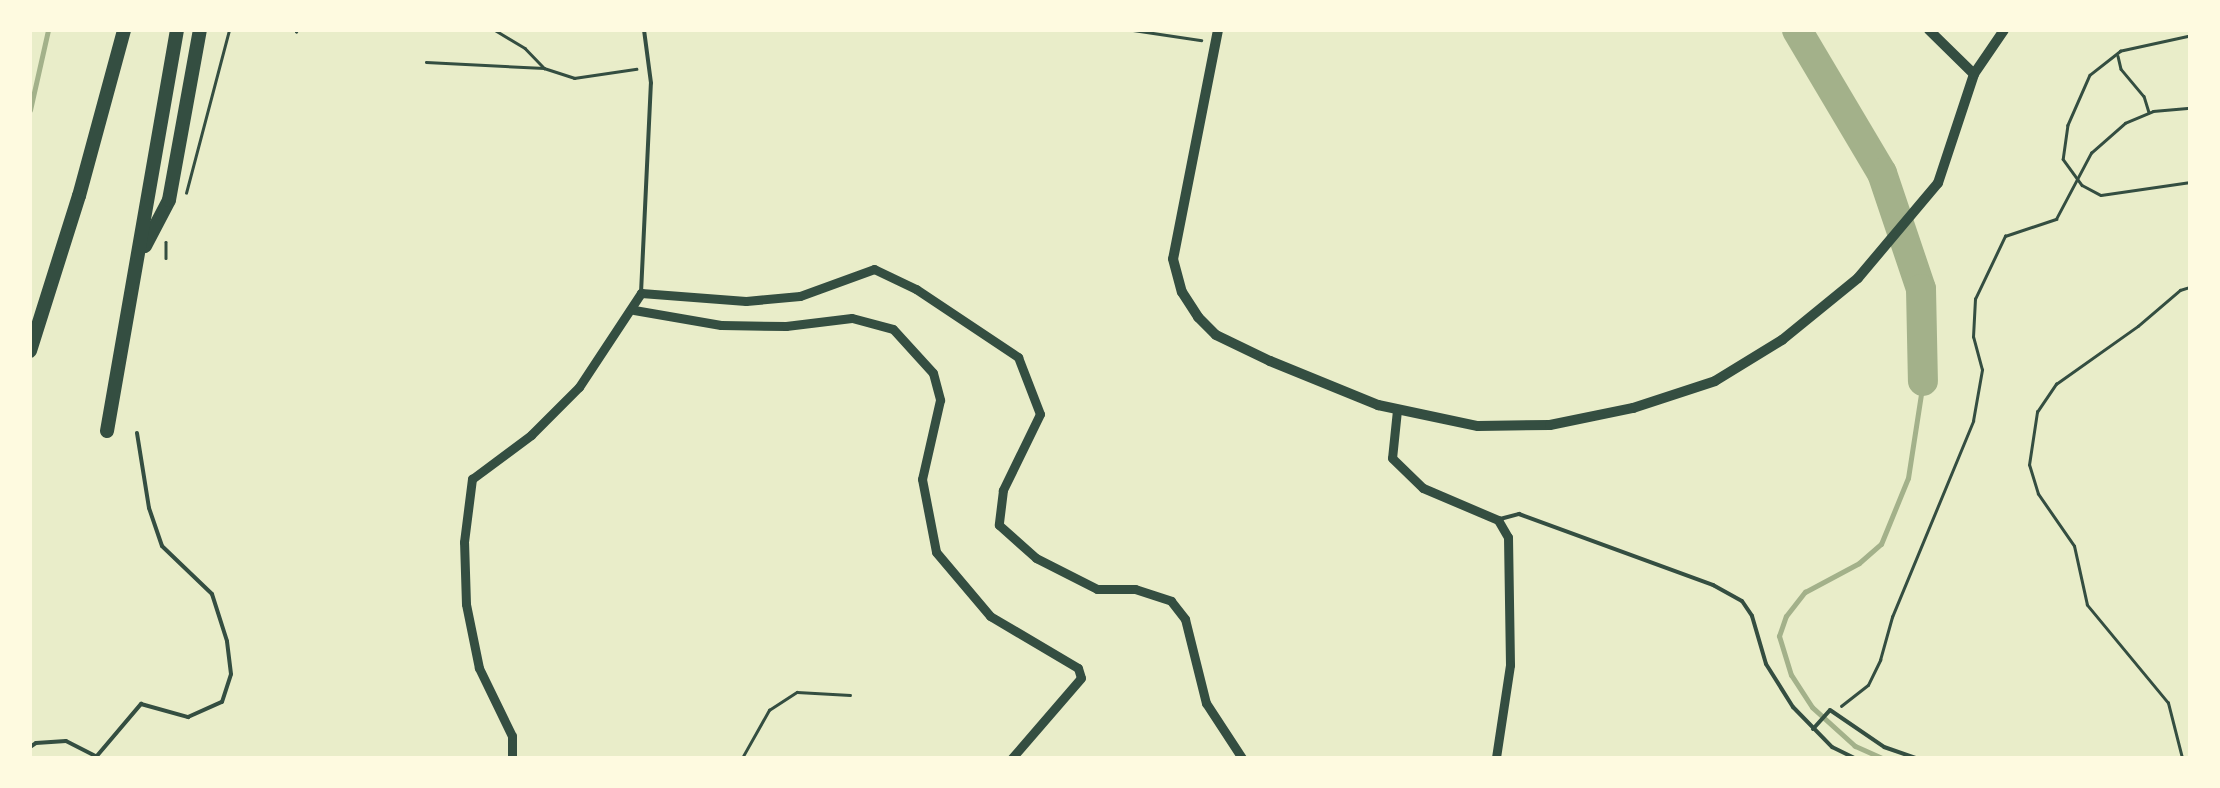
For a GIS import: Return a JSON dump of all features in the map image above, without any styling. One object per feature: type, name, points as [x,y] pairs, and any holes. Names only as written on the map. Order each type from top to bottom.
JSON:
[{"type":"highway","points":[[30,351],[79,196],[124,30]]},
{"type":"highway","points":[[107,431],[177,30]]},
{"type":"highway","points":[[138,260],[168,200],[200,30]]},
{"type":"street","points":[[1218,30],[1173,258],[1182,292],[1198,318],[1216,334],[1270,361],[1397,410],[1478,426],[1550,424],[1633,408],[1714,381],[1782,340],[1865,269],[1938,182],[1974,74],[2004,30]]},
{"type":"street","points":[[1929,30],[1974,74]]},
{"type":"street","points":[[512,758],[512,736],[479,668],[466,604],[464,542],[472,479],[531,435],[579,388],[634,310],[641,293],[746,301],[800,296],[874,270],[916,289],[1018,357],[1033,386],[1040,414],[1004,490],[999,525],[1036,558],[1097,589],[1134,589],[1171,601],[1185,619],[1206,703],[1242,758]]},
{"type":"street","points":[[634,310],[721,326],[786,326],[852,318],[893,329],[934,373],[940,400],[922,479],[936,552],[990,616],[1078,668],[1080,678],[1012,758]]},
{"type":"street","points":[[1397,410],[1392,458],[1423,488],[1498,520],[1508,537],[1510,666],[1496,758]]},
{"type":"lane","points":[[641,293],[650,72],[644,30]]},
{"type":"lane","points":[[30,748],[36,743],[66,742],[96,758],[141,704],[188,717],[222,702],[231,674],[227,642],[212,594],[162,546],[149,508],[138,433]]},
{"type":"lane","points":[[1498,520],[1519,514],[1713,585],[1742,601],[1752,616],[1773,679],[1832,747],[1855,758]]},
{"type":"lane","points":[[1815,727],[1830,710],[1884,746],[1916,758]]},
{"type":"path","points":[[185,196],[230,30]]},
{"type":"path","points":[[494,30],[526,48],[544,68]]},
{"type":"path","points":[[1134,30],[1216,43]]},
{"type":"path","points":[[2190,36],[2118,54],[2090,75],[2068,125],[2064,159],[2078,180],[2101,195],[2190,182]]},
{"type":"path","points":[[2118,54],[2120,69],[2144,96],[2149,112]]},
{"type":"path","points":[[426,62],[544,68],[574,78],[616,68],[650,72]]},
{"type":"path","points":[[1830,710],[1854,700],[1868,685],[1972,421],[1982,370],[1973,337],[1975,299],[2005,236],[2056,219],[2091,153],[2106,136],[2149,112],[2190,108]]},
{"type":"path","points":[[166,258],[164,246],[170,234]]},
{"type":"path","points":[[2182,758],[2168,703],[2087,605],[2074,546],[2038,494],[2028,466],[2037,412],[2056,384],[2138,326],[2180,290],[2190,287]]},
{"type":"path","points":[[742,758],[770,710],[797,692],[850,696]]},
{"type":"waterway","points":[[30,110],[48,30]]},
{"type":"waterway","points":[[1797,30],[1882,173],[1921,289],[1923,381]]},
{"type":"waterway","points":[[1882,758],[1855,746],[1812,707],[1791,675],[1779,636],[1786,616],[1805,592],[1859,563],[1881,544],[1908,478],[1923,381]]}]
